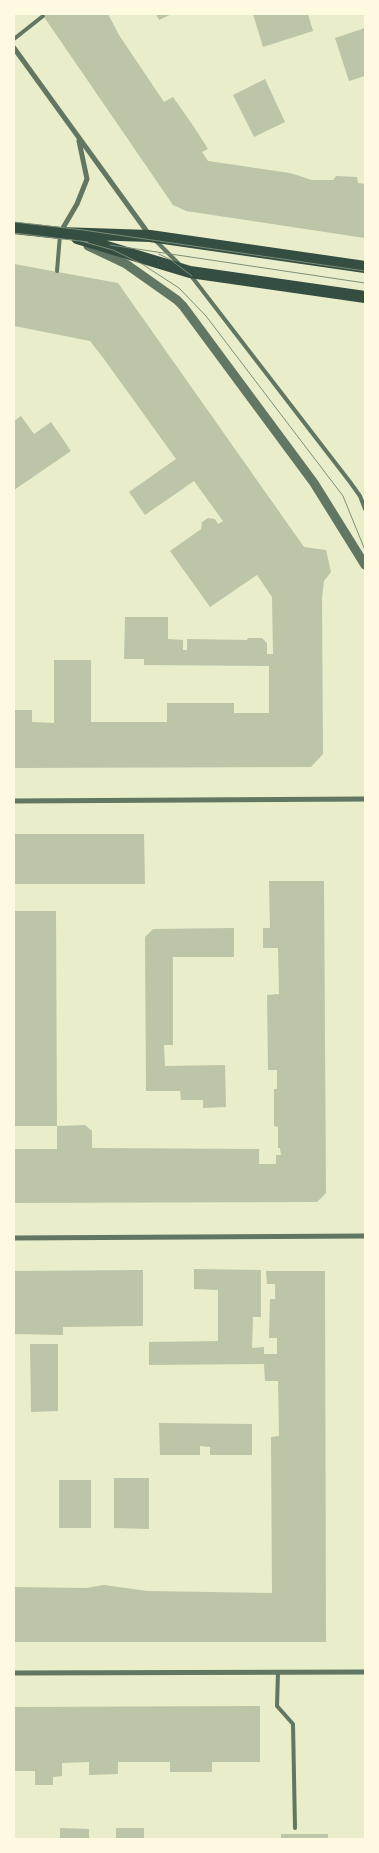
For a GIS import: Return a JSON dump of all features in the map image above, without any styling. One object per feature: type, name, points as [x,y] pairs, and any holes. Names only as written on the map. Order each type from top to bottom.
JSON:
[{"type":"main road","points":[[14,228],[60,233],[150,236],[365,268]]},
{"type":"main road","points":[[60,233],[189,274],[365,298]]},
{"type":"street","points":[[14,48],[150,236]]},
{"type":"street","points":[[78,138],[87,179],[77,204],[60,233],[126,264],[183,306],[314,483],[365,565]]},
{"type":"street","points":[[14,801],[365,799]]},
{"type":"street","points":[[14,1238],[365,1236]]},
{"type":"street","points":[[14,1673],[365,1672]]},
{"type":"lane","points":[[14,39],[43,16]]},
{"type":"lane","points":[[57,271],[60,233]]},
{"type":"lane","points":[[150,236],[189,274],[350,482],[360,496],[365,509]]},
{"type":"lane","points":[[278,1672],[277,1706],[292,1724],[295,1828]]},
{"type":"building","points":[[42,14],[108,14],[119,35],[164,102],[173,97],[194,127],[208,149],[202,152],[208,161],[290,173],[312,180],[333,180],[336,176],[357,177],[358,183],[365,184],[365,238],[186,211],[173,205]]},
{"type":"building","points":[[156,14],[172,14],[159,20]]},
{"type":"building","points":[[253,14],[308,14],[313,31],[263,47]]},
{"type":"building","points":[[365,28],[365,76],[349,81],[335,38]]},
{"type":"building","points":[[265,79],[285,122],[254,137],[233,95]]},
{"type":"building","points":[[14,264],[118,283],[304,547],[326,550],[331,572],[324,581],[322,599],[323,754],[311,767],[14,768],[14,710],[32,710],[32,722],[54,723],[54,660],[91,660],[91,722],[167,722],[167,703],[234,703],[234,713],[269,713],[269,666],[144,665],[144,659],[124,659],[125,617],[168,617],[168,639],[183,640],[183,650],[187,650],[187,639],[247,640],[248,638],[262,638],[267,643],[267,654],[273,654],[272,597],[257,575],[210,607],[170,551],[201,529],[202,522],[208,518],[215,519],[218,524],[223,521],[194,481],[145,515],[129,492],[176,459],[90,341],[14,326]]},
{"type":"building","points":[[21,416],[34,434],[51,422],[71,451],[14,490],[14,421]]},
{"type":"building","points":[[14,834],[144,834],[145,884],[14,884]]},
{"type":"building","points":[[269,881],[324,881],[326,1193],[317,1202],[14,1203],[14,1149],[57,1149],[57,1126],[85,1125],[92,1131],[92,1148],[259,1149],[259,1164],[276,1164],[276,1155],[281,1155],[280,1148],[278,1148],[278,1127],[274,1126],[274,1089],[277,1089],[277,1070],[268,1070],[267,995],[279,994],[278,948],[263,948],[263,928],[270,928]]},
{"type":"building","points":[[14,911],[56,911],[57,1126],[14,1126]]},
{"type":"building","points":[[234,928],[234,957],[173,957],[173,1045],[164,1045],[165,1066],[225,1065],[226,1107],[203,1108],[203,1100],[181,1100],[180,1091],[146,1091],[145,937],[153,929]]},
{"type":"building","points":[[194,1269],[261,1270],[261,1317],[253,1317],[252,1348],[264,1347],[264,1354],[277,1354],[277,1338],[269,1338],[270,1299],[275,1299],[275,1284],[267,1284],[266,1271],[325,1271],[326,1642],[14,1642],[14,1587],[86,1588],[104,1585],[147,1591],[272,1593],[271,1437],[279,1436],[278,1381],[265,1381],[264,1364],[149,1365],[149,1342],[218,1341],[218,1290],[194,1289]]},
{"type":"building","points":[[143,1270],[143,1326],[63,1327],[63,1335],[14,1334],[14,1271]]},
{"type":"building","points":[[30,1344],[58,1344],[58,1411],[31,1412]]},
{"type":"building","points":[[159,1423],[252,1424],[252,1455],[210,1455],[210,1447],[200,1446],[200,1455],[160,1455]]},
{"type":"building","points":[[114,1478],[149,1478],[149,1529],[114,1528]]},
{"type":"building","points":[[59,1480],[91,1480],[91,1528],[59,1528]]},
{"type":"building","points":[[260,1706],[260,1762],[212,1762],[212,1772],[170,1772],[170,1762],[118,1762],[118,1774],[89,1775],[89,1762],[62,1763],[62,1776],[53,1777],[53,1785],[35,1785],[35,1771],[14,1771],[14,1707]]},
{"type":"building","points":[[60,1828],[89,1829],[89,1839],[60,1839]]},
{"type":"building","points":[[116,1828],[144,1828],[144,1839],[116,1839]]},
{"type":"building","points":[[281,1834],[328,1834],[328,1839],[281,1839]]},
{"type":"tram line","points":[[14,222],[83,230],[365,271]]},
{"type":"tram line","points":[[14,233],[88,242]]},
{"type":"tram line","points":[[81,241],[113,250],[142,264],[179,288],[206,316],[343,496],[365,550]]},
{"type":"tram line","points":[[110,245],[365,283]]},
{"type":"tram line","points":[[159,254],[171,260],[192,276]]}]
